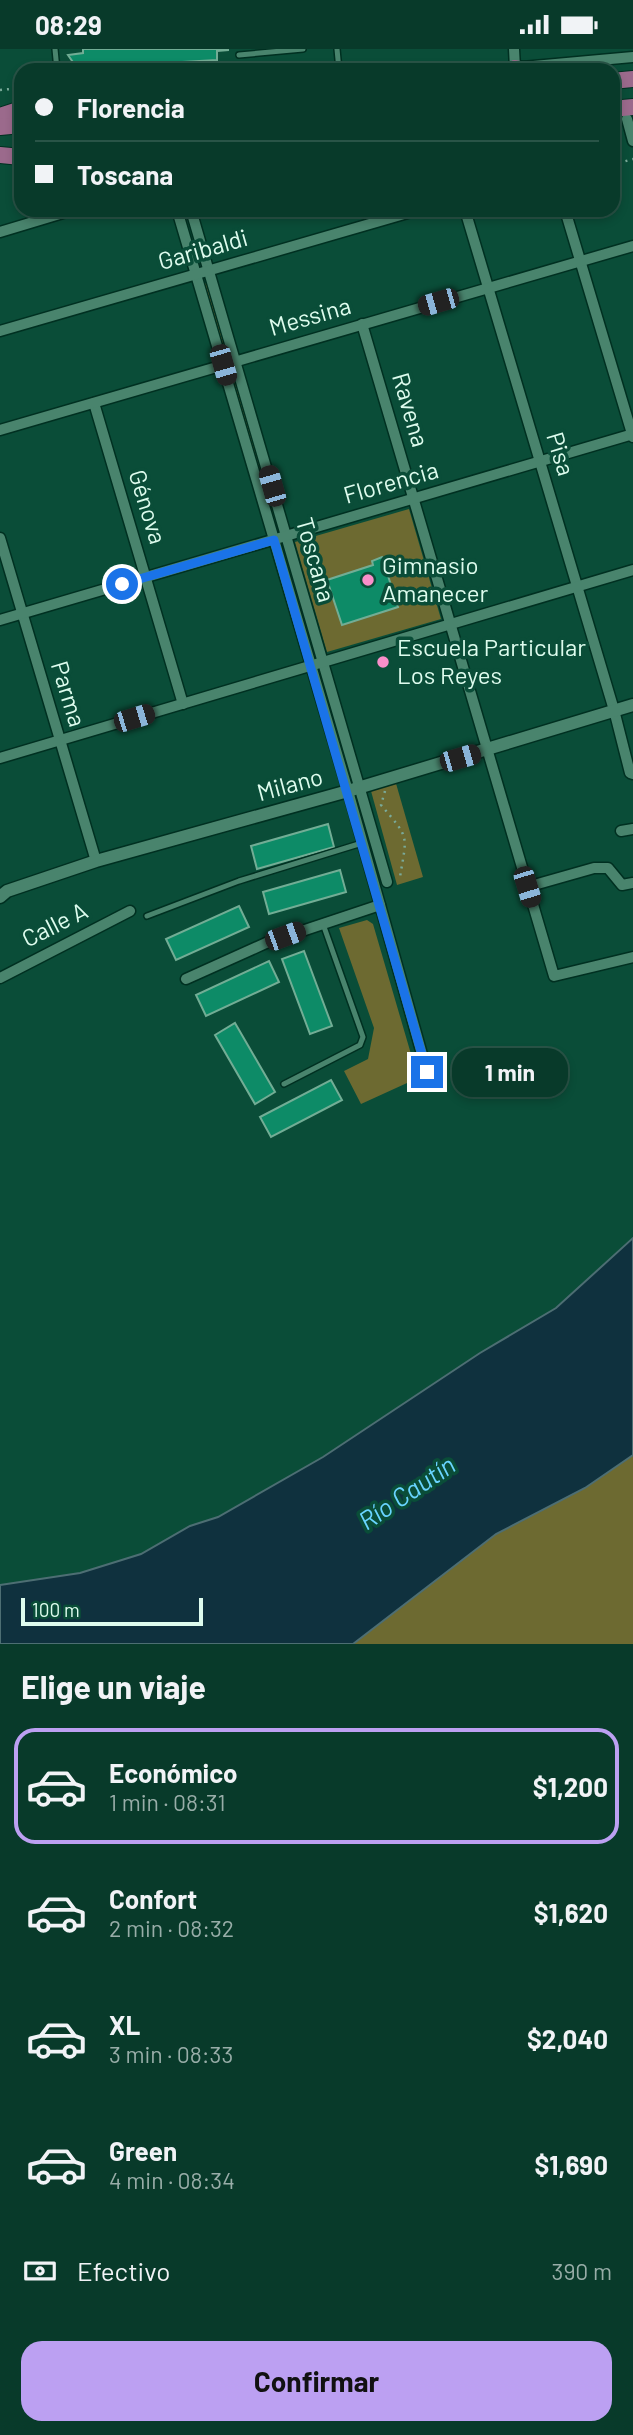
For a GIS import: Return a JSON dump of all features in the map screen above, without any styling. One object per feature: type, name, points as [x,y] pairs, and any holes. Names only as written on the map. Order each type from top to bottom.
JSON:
[{"type":"street","points":[[553,63],[595,55],[633,57]]},
{"type":"street","points":[[624,117],[633,141]]},
{"type":"street","points":[[0,232],[50,217]]},
{"type":"street","name":"Toscana","points":[[179,217],[311,666],[354,789],[392,880]]},
{"type":"street","name":"Toscana","points":[[193,217],[323,662],[354,789],[363,843],[427,1072]]},
{"type":"street","name":"Garibaldi","points":[[0,331],[394,217]]},
{"type":"street","name":"Pisa","points":[[467,217],[578,587],[630,773],[633,774]]},
{"type":"street","points":[[567,217],[633,435]]},
{"type":"street","name":"Messina","points":[[0,430],[633,246]]},
{"type":"street","name":"Ravena","points":[[362,324],[554,976],[633,957]]},
{"type":"street","name":"Génova","points":[[94,403],[183,704]]},
{"type":"street","name":"Florencia","points":[[0,620],[633,435]]},
{"type":"street","name":"Parma","points":[[0,538],[96,861]]},
{"type":"street","points":[[0,758],[633,571]]},
{"type":"street","name":"Milano","points":[[2,894],[96,861],[382,781],[633,705]]},
{"type":"street","points":[[621,831],[633,829]]},
{"type":"street","points":[[527,887],[594,868],[608,868],[622,885],[633,883]]},
{"type":"street","points":[[186,979],[236,955],[380,905]]},
{"type":"street","name":"Calle A","points":[[0,978],[130,911]]},
{"type":"lane","points":[[239,55],[303,49]]},
{"type":"lane","points":[[147,916],[239,881],[363,843]]},
{"type":"lane","points":[[284,1084],[360,1045],[363,1037],[322,923]]},
{"type":"path","points":[[382,781],[386,793],[381,805],[403,831],[406,839],[400,877],[392,880]]},
{"type":"shaded area","points":[[207,283],[228,358],[226,359],[204,284]]},
{"type":"shaded area","points":[[235,378],[277,521],[274,522],[232,379]]},
{"type":"shaded area","name":"Gimnasio Amanecer","points":[[409,509],[441,619],[327,652],[295,542]]},
{"type":"shaded area","points":[[284,547],[314,651],[312,652],[281,548]]},
{"type":"shaded area","points":[[395,780],[423,877],[397,885],[371,791],[373,787]]},
{"type":"shaded area","points":[[367,920],[373,924],[418,1078],[361,1104],[344,1071],[368,1059],[374,1028],[339,928]]},
{"type":"shaded area","points":[[633,1455],[633,1644],[353,1644],[496,1534],[585,1488]]},
{"type":"water","name":"Río Cautín","points":[[633,1238],[633,1455],[585,1488],[496,1534],[353,1644],[0,1644],[0,1585],[80,1573],[141,1554],[190,1526],[218,1517],[323,1457],[480,1353],[556,1308]]},
{"type":"building","points":[[83,49],[228,49],[217,51],[217,60],[164,63],[74,63],[68,55],[83,53]]},
{"type":"building","points":[[382,557],[398,607],[342,625],[327,580],[373,565],[372,561]]},
{"type":"building","points":[[328,824],[334,847],[257,869],[251,846]]},
{"type":"building","points":[[340,870],[346,892],[269,914],[263,892]]},
{"type":"building","points":[[239,906],[249,927],[176,960],[166,939]]},
{"type":"building","points":[[304,951],[332,1026],[310,1034],[282,959]]},
{"type":"building","points":[[269,961],[279,982],[206,1016],[196,995]]},
{"type":"building","points":[[235,1023],[275,1092],[255,1104],[215,1035]]},
{"type":"building","points":[[331,1080],[342,1100],[271,1137],[260,1117]]},
{"type":"place","name":"Gimnasio Amanecer","points":[[368,580]]},
{"type":"place","name":"Escuela Particular Los Reyes","points":[[383,662]]},
{"type":"route","points":[[122,584],[274,540],[427,1072]]}]
